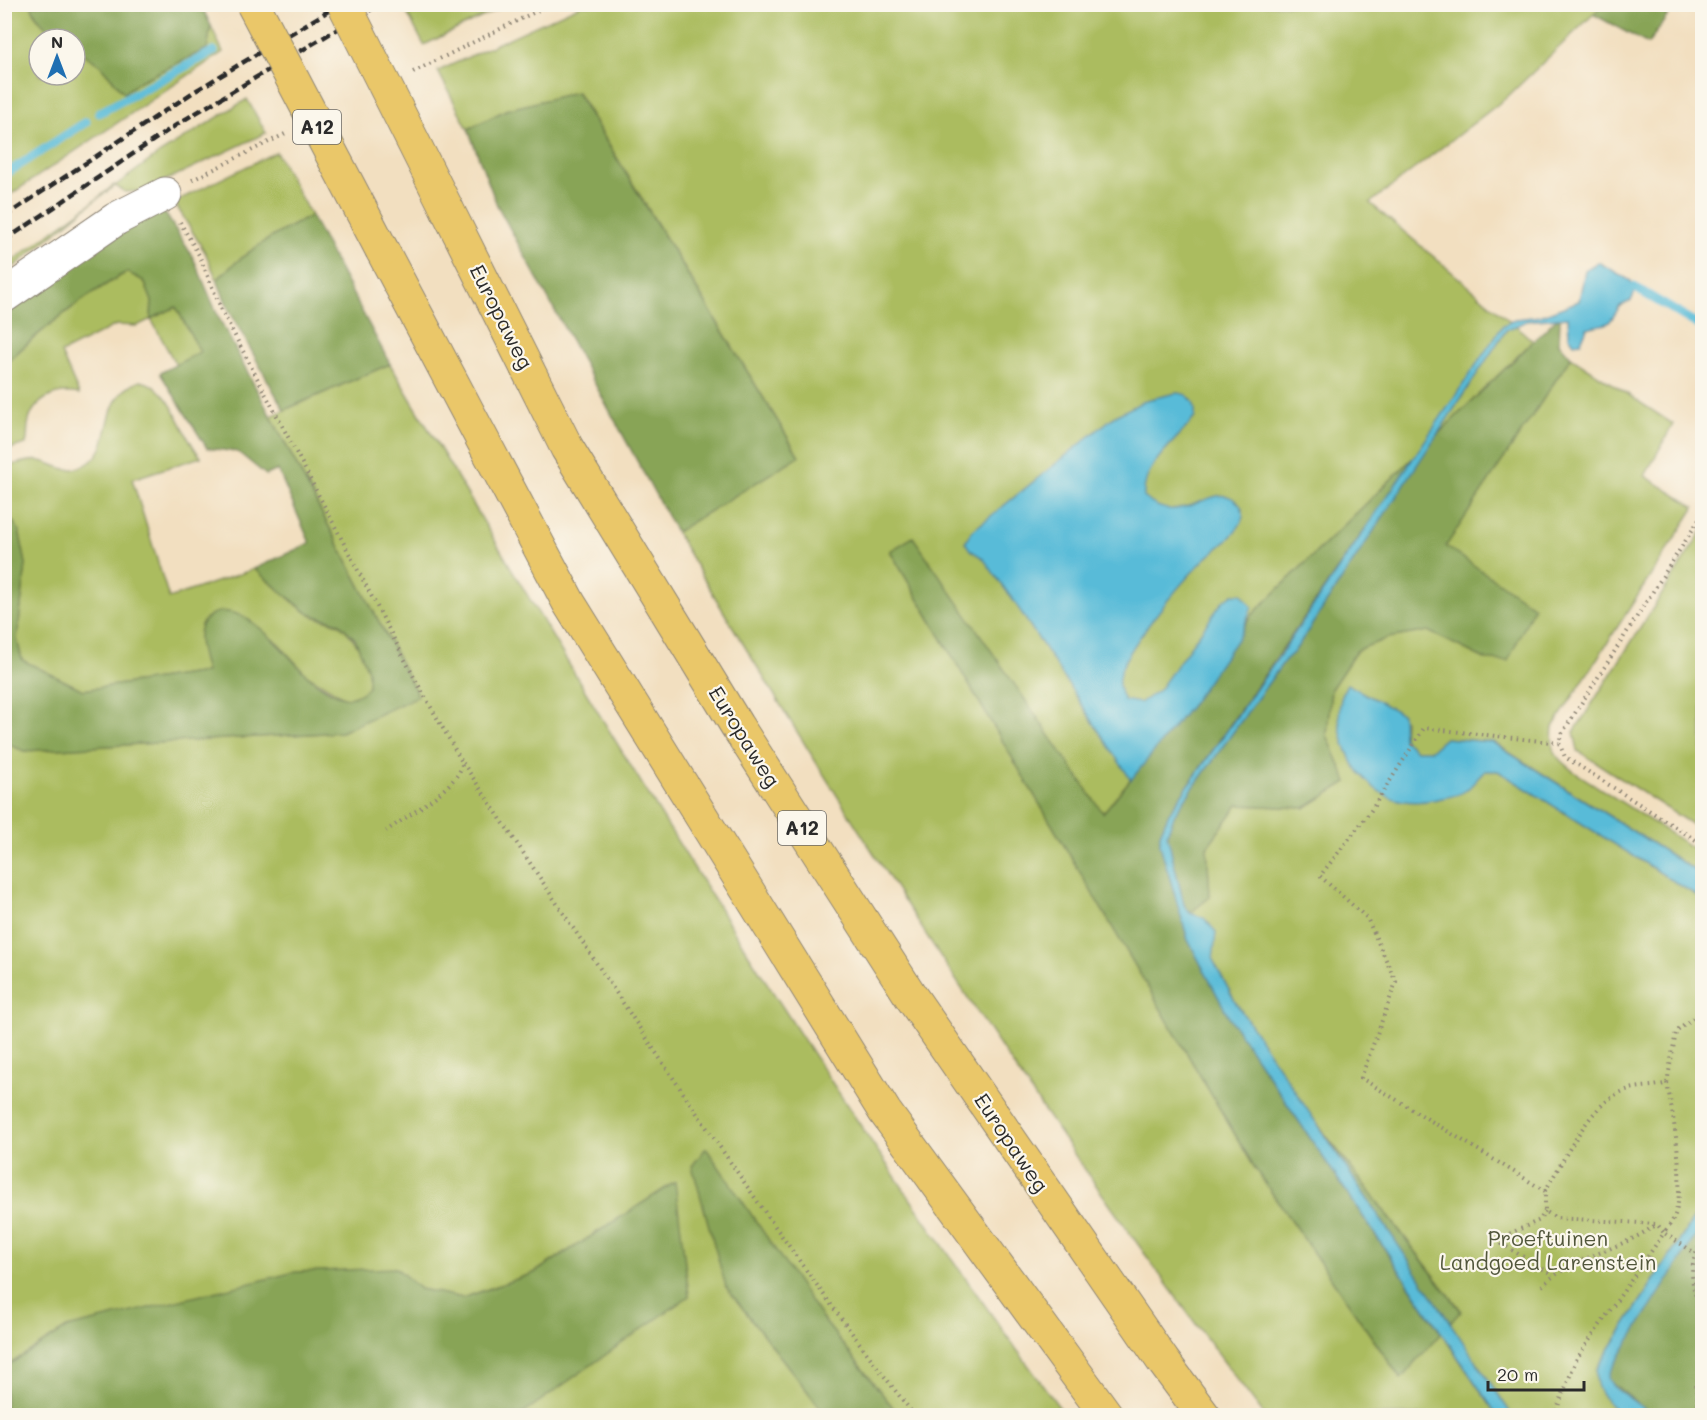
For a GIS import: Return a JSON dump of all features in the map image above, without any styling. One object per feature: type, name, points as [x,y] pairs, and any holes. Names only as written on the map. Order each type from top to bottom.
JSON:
[{"type":"highway","name":"A12","points":[[253,4],[569,603],[872,1092],[1107,1416]]},
{"type":"highway","name":"Europaweg","points":[[344,4],[567,448],[737,726],[916,1004],[1156,1352],[1204,1416]]},
{"type":"street","points":[[4,296],[116,219],[165,194]]},
{"type":"path","points":[[165,194],[200,255],[223,313],[415,678],[462,762],[772,1224],[835,1313],[915,1416]]},
{"type":"path","points":[[1702,515],[1561,735],[1559,743],[1565,757],[1702,844]]},
{"type":"path","points":[[1545,1191],[1361,1078],[1396,982],[1367,918],[1320,876],[1382,793],[1424,728],[1559,743]]},
{"type":"path","points":[[386,831],[455,780],[463,766],[462,762]]},
{"type":"path","points":[[1554,1416],[1577,1358],[1674,1218],[1678,1195],[1676,1132],[1667,1083],[1676,1032],[1702,1011]]},
{"type":"path","points":[[1553,1275],[1502,1244],[1500,1238],[1540,1220],[1545,1211],[1545,1191],[1581,1130],[1608,1100],[1622,1091],[1667,1083]]},
{"type":"path","points":[[1545,1211],[1556,1218],[1658,1224]]},
{"type":"path","points":[[1658,1224],[1664,1233],[1694,1252]]},
{"type":"path","points":[[1542,1286],[1553,1275],[1638,1238],[1658,1224]]},
{"type":"path","points":[[1702,1242],[1694,1252],[1691,1286],[1702,1314]]},
{"type":"path","points":[[1700,1416],[1695,1384],[1702,1374]]},
{"type":"green space","points":[[418,4],[507,5],[424,45],[406,11]]},
{"type":"green space","points":[[5,5],[31,5],[37,18],[48,27],[27,27],[27,87],[87,87],[87,56],[100,65],[124,93],[140,81],[207,49],[211,26],[223,52],[5,198]]},
{"type":"green space","points":[[31,5],[201,5],[211,26],[207,49],[140,81],[124,93],[100,65],[87,56],[87,27],[46,27]]},
{"type":"green space","points":[[581,5],[1603,5],[1506,98],[1370,203],[1511,322],[1503,326],[1416,455],[1250,617],[1192,704],[1103,813],[890,551],[1256,1170],[1400,1378],[1441,1333],[1497,1415],[1264,1415],[1107,1201],[957,982],[814,759],[676,532],[799,456],[577,92],[506,110],[468,129],[438,71]]},
{"type":"green space","points":[[1603,5],[1675,5],[1648,44],[1593,14]]},
{"type":"green space","points":[[576,92],[799,456],[676,532],[497,205],[468,129],[506,110]]},
{"type":"green space","points":[[247,99],[266,133],[143,191],[125,192],[115,186],[160,153]]},
{"type":"green space","points":[[276,152],[311,216],[261,244],[238,260],[217,280],[205,252],[174,202]]},
{"type":"green space","points":[[95,200],[5,274],[4,267]]},
{"type":"green space","points":[[148,213],[165,213],[193,257],[218,316],[418,696],[341,732],[24,751],[5,743],[5,511],[19,530],[26,564],[17,639],[22,660],[83,690],[206,672],[200,650],[200,627],[209,616],[222,612],[235,613],[249,620],[275,641],[309,676],[334,693],[351,698],[368,687],[368,671],[355,639],[339,623],[309,614],[254,569],[310,543],[278,470],[266,475],[238,452],[207,448],[160,373],[200,352],[176,307],[151,319],[152,301],[144,281],[127,272],[63,314],[5,364],[5,308]]},
{"type":"green space","points":[[311,216],[390,364],[284,410],[229,310],[217,280],[238,260],[261,244]]},
{"type":"green space","points":[[127,272],[144,281],[152,301],[151,318],[176,307],[200,352],[176,365],[151,319],[137,326],[116,325],[61,353],[79,394],[62,393],[46,398],[30,416],[26,444],[5,450],[5,364],[63,314]]},
{"type":"green space","points":[[1560,318],[1559,343],[1571,357],[1446,546],[1534,607],[1508,661],[1487,660],[1428,631],[1388,638],[1357,650],[1331,689],[1327,735],[1347,782],[1305,808],[1238,805],[1207,847],[1210,897],[1190,913],[1184,905],[1167,834],[1175,813],[1285,660],[1294,652],[1434,438],[1556,319]]},
{"type":"green space","points":[[1515,325],[1533,341],[1434,438],[1506,330]]},
{"type":"green space","name":"Proeftuinen Landgoed Larenstein","points":[[1571,357],[1673,424],[1645,476],[1695,507],[1553,727],[1554,749],[1559,759],[1576,773],[1702,854],[1702,875],[1493,742],[1445,738],[1431,750],[1416,750],[1403,739],[1404,720],[1340,727],[1353,763],[1430,800],[1464,791],[1485,771],[1498,771],[1702,899],[1702,1206],[1596,1370],[1652,1415],[1512,1415],[1450,1323],[1461,1310],[1302,1104],[1236,1003],[1213,960],[1213,951],[1190,913],[1210,897],[1207,847],[1238,805],[1305,808],[1347,782],[1327,735],[1331,689],[1357,650],[1388,638],[1428,631],[1487,660],[1534,607],[1445,547]]},
{"type":"green space","points":[[390,364],[631,766],[797,1030],[973,1289],[1065,1415],[899,1415],[822,1318],[726,1287],[826,1415],[520,1415],[689,1296],[674,1183],[534,1273],[462,1298],[420,1289],[396,1268],[67,1328],[5,1367],[5,743],[24,751],[341,732],[418,696],[271,416]]},
{"type":"green space","points":[[140,381],[151,385],[169,401],[201,457],[132,479],[169,598],[254,569],[305,611],[315,617],[338,624],[349,634],[357,644],[368,667],[367,688],[359,695],[345,698],[307,675],[275,640],[201,625],[199,640],[206,672],[83,690],[22,660],[17,639],[26,564],[19,530],[5,511],[5,467],[32,461],[41,461],[67,469],[85,465],[95,457],[101,447],[111,411],[117,399],[126,389]]},
{"type":"green space","points":[[1416,455],[1169,813],[1160,834],[1160,845],[1188,940],[1230,1019],[1441,1333],[1401,1379],[1256,1170],[890,551],[913,537],[1103,813],[1192,704],[1250,617]]},
{"type":"green space","points":[[1702,531],[1702,831],[1578,751],[1574,732]]},
{"type":"green space","points":[[1318,1125],[1461,1311],[1450,1323]]},
{"type":"green space","points":[[706,1148],[822,1318],[899,1415],[826,1415],[726,1287],[692,1166]]},
{"type":"green space","points":[[675,1182],[689,1296],[520,1415],[5,1415],[5,1367],[67,1328],[295,1272],[396,1268],[420,1289],[463,1298],[534,1273]]},
{"type":"green space","points":[[1702,1206],[1702,1415],[1652,1415],[1596,1370]]},
{"type":"water","points":[[1598,262],[1631,281],[1635,292],[1631,301],[1620,306],[1607,323],[1587,328],[1581,342],[1574,343],[1569,336],[1568,317],[1527,321],[1506,330],[1294,652],[1285,660],[1175,813],[1167,834],[1184,905],[1190,913],[1204,918],[1216,932],[1213,960],[1236,1003],[1512,1415],[1497,1415],[1230,1019],[1188,940],[1160,845],[1160,834],[1169,813],[1280,655],[1503,325],[1516,319],[1540,316],[1579,301],[1585,270]]},
{"type":"water","points":[[1181,393],[1192,400],[1195,417],[1155,463],[1145,485],[1144,497],[1158,506],[1172,509],[1219,496],[1230,497],[1239,504],[1243,516],[1233,534],[1180,586],[1141,635],[1123,666],[1119,678],[1124,700],[1140,703],[1159,690],[1223,601],[1233,594],[1242,594],[1252,607],[1240,635],[1192,704],[1131,780],[1015,603],[983,558],[970,550],[965,542],[971,532],[1115,416],[1146,400]]},
{"type":"water","points":[[1347,684],[1402,714],[1403,739],[1416,750],[1431,750],[1445,738],[1492,742],[1702,875],[1702,899],[1498,771],[1485,771],[1462,793],[1433,800],[1403,801],[1378,790],[1354,765],[1341,733],[1339,716],[1341,699]]},
{"type":"water","points":[[1702,1206],[1702,1226],[1609,1373],[1608,1379],[1615,1388],[1653,1415],[1623,1415],[1599,1391],[1596,1370]]},
{"type":"waterway","points":[[99,113],[214,51]]},
{"type":"waterway","points":[[4,175],[86,122]]},
{"type":"waterway","points":[[1624,291],[1634,287],[1702,327]]},
{"type":"railway","points":[[4,217],[192,93],[340,4]]},
{"type":"railway","points":[[4,241],[179,123],[380,4]]}]
